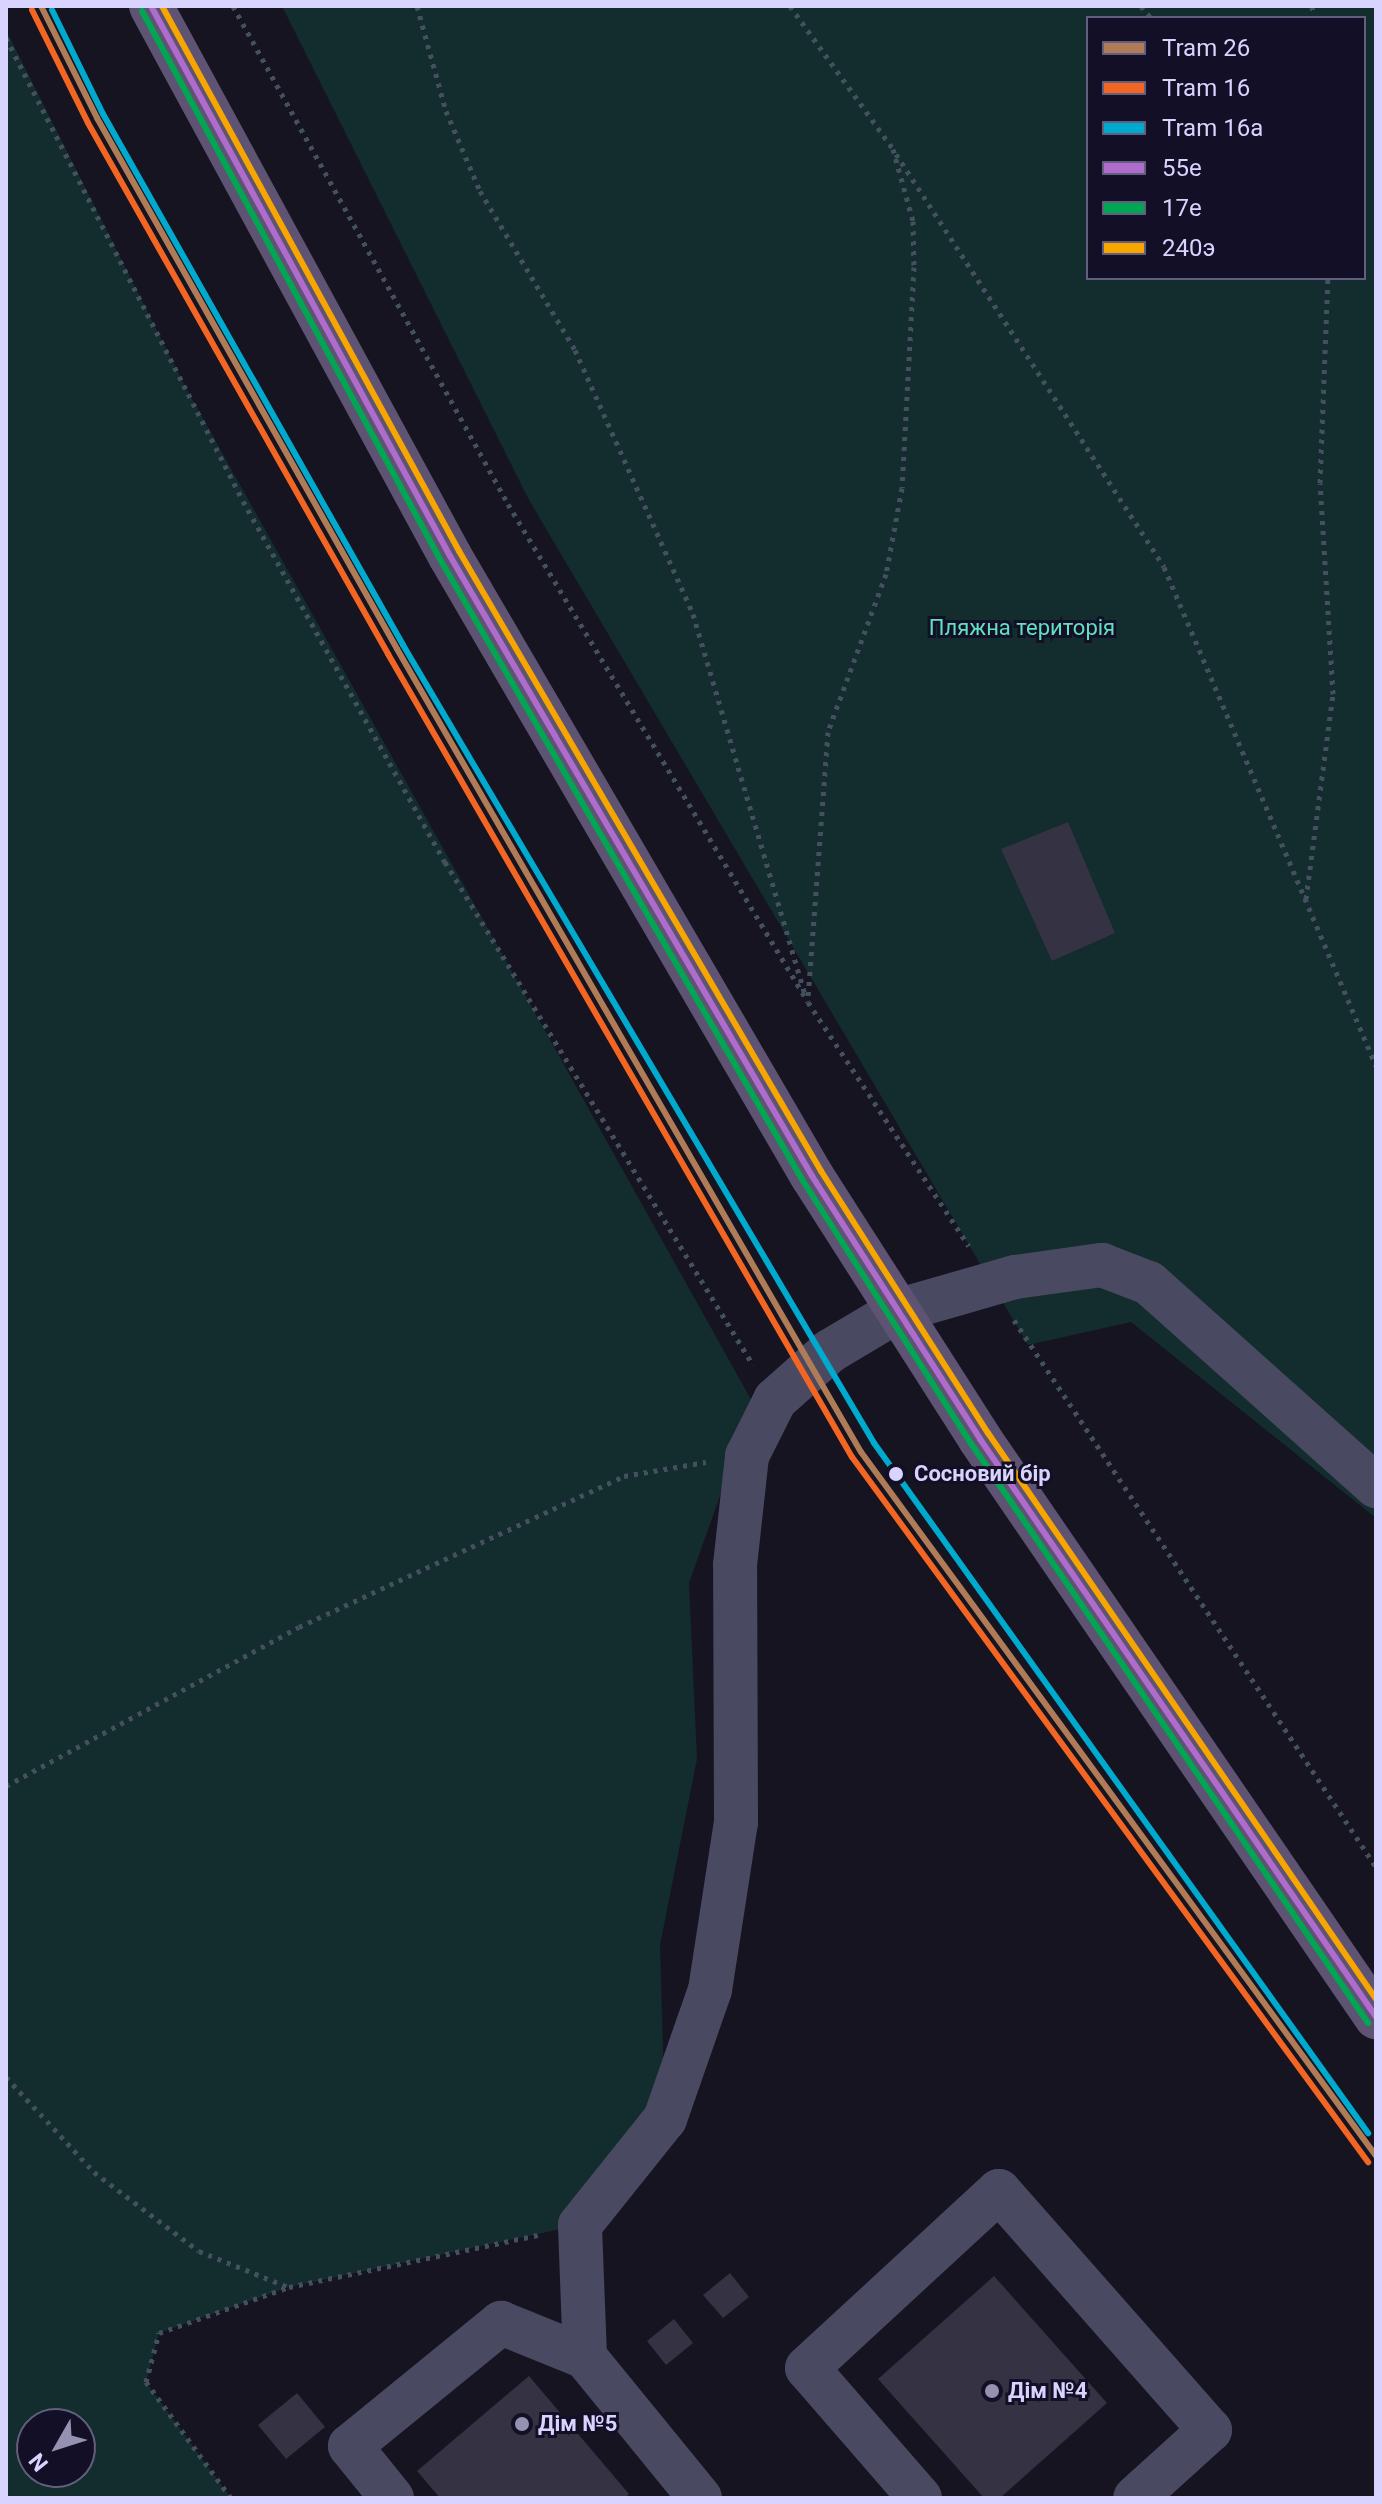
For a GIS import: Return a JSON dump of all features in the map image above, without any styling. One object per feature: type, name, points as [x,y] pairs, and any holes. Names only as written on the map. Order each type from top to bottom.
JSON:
[{"type":"main road","points":[[151,6],[465,583],[670,939],[897,1311],[1376,2017]]},
{"type":"lane","points":[[585,2357],[580,2225],[665,2119],[710,1990],[736,1823],[735,1565],[747,1456],[775,1400],[830,1351],[897,1311],[993,1282],[1102,1265],[1149,1283],[1376,1486]]},
{"type":"lane","points":[[920,2498],[807,2368],[999,2191],[1210,2430],[1135,2498]]},
{"type":"lane","points":[[392,2498],[350,2446],[501,2323],[585,2357],[700,2498]]},
{"type":"path","points":[[233,6],[508,504],[808,1002],[993,1282],[1028,1345],[1376,1867]]},
{"type":"path","points":[[417,6],[446,111],[480,191],[575,350],[693,614],[808,1002]]},
{"type":"path","points":[[790,6],[893,149],[1164,567],[1376,1066]]},
{"type":"path","points":[[6,38],[243,501],[437,848],[775,1400]]},
{"type":"path","points":[[808,1002],[828,732],[886,574],[902,488],[914,267],[913,221],[893,149]]},
{"type":"path","points":[[1306,901],[1333,694],[1320,483],[1328,280]]},
{"type":"path","points":[[6,1786],[299,1627],[624,1476],[747,1456]]},
{"type":"path","points":[[6,2077],[94,2172],[199,2251],[289,2287]]},
{"type":"path","points":[[231,2498],[146,2382],[159,2333],[289,2287],[580,2225]]},
{"type":"green space","name":"Пляжна територія","points":[[282,6],[1376,6],[1376,1518],[1131,1322],[1028,1345],[529,500]]},
{"type":"green space","points":[[6,30],[186,388],[753,1403],[689,1583],[697,1759],[660,1945],[665,2119],[580,2225],[289,2287],[159,2333],[146,2382],[231,2498],[6,2498]]},
{"type":"building","points":[[1068,822],[1115,933],[1052,961],[1001,849]]},
{"type":"building","points":[[730,2273],[749,2297],[723,2318],[703,2295]]},
{"type":"building","name":"Дім №4","points":[[994,2276],[1107,2403],[1000,2498],[984,2498],[878,2379]]},
{"type":"building","points":[[674,2319],[693,2343],[666,2365],[647,2341]]},
{"type":"building","name":"Дім №5","points":[[529,2376],[629,2494],[625,2498],[440,2498],[417,2471]]},
{"type":"building","points":[[297,2393],[325,2427],[286,2459],[258,2425]]},
{"type":"tram line","name":"26","points":[[41,6],[97,118],[397,649],[861,1452],[1376,2156]]},
{"type":"tram line","name":"16","points":[[32,10],[88,123],[388,654],[852,1457],[1368,2162]]},
{"type":"tram line","name":"16a","points":[[52,10],[103,114],[403,645],[874,1443],[1368,2133]]},
{"type":"transit line","name":"55е","points":[[151,6],[450,556],[812,1176],[980,1439],[1376,2017]]},
{"type":"transit line","name":"240э","points":[[162,6],[459,551],[821,1171],[988,1433],[1376,1999]]},
{"type":"transit line","name":"17е","points":[[142,11],[441,561],[803,1181],[972,1445],[1368,2023]]},
{"type":"place","name":"Сосновий бір","points":[[896,1474]]},
{"type":"place","name":"Дім №4","points":[[992,2391]]},
{"type":"place","name":"Дім №5","points":[[522,2424]]}]
